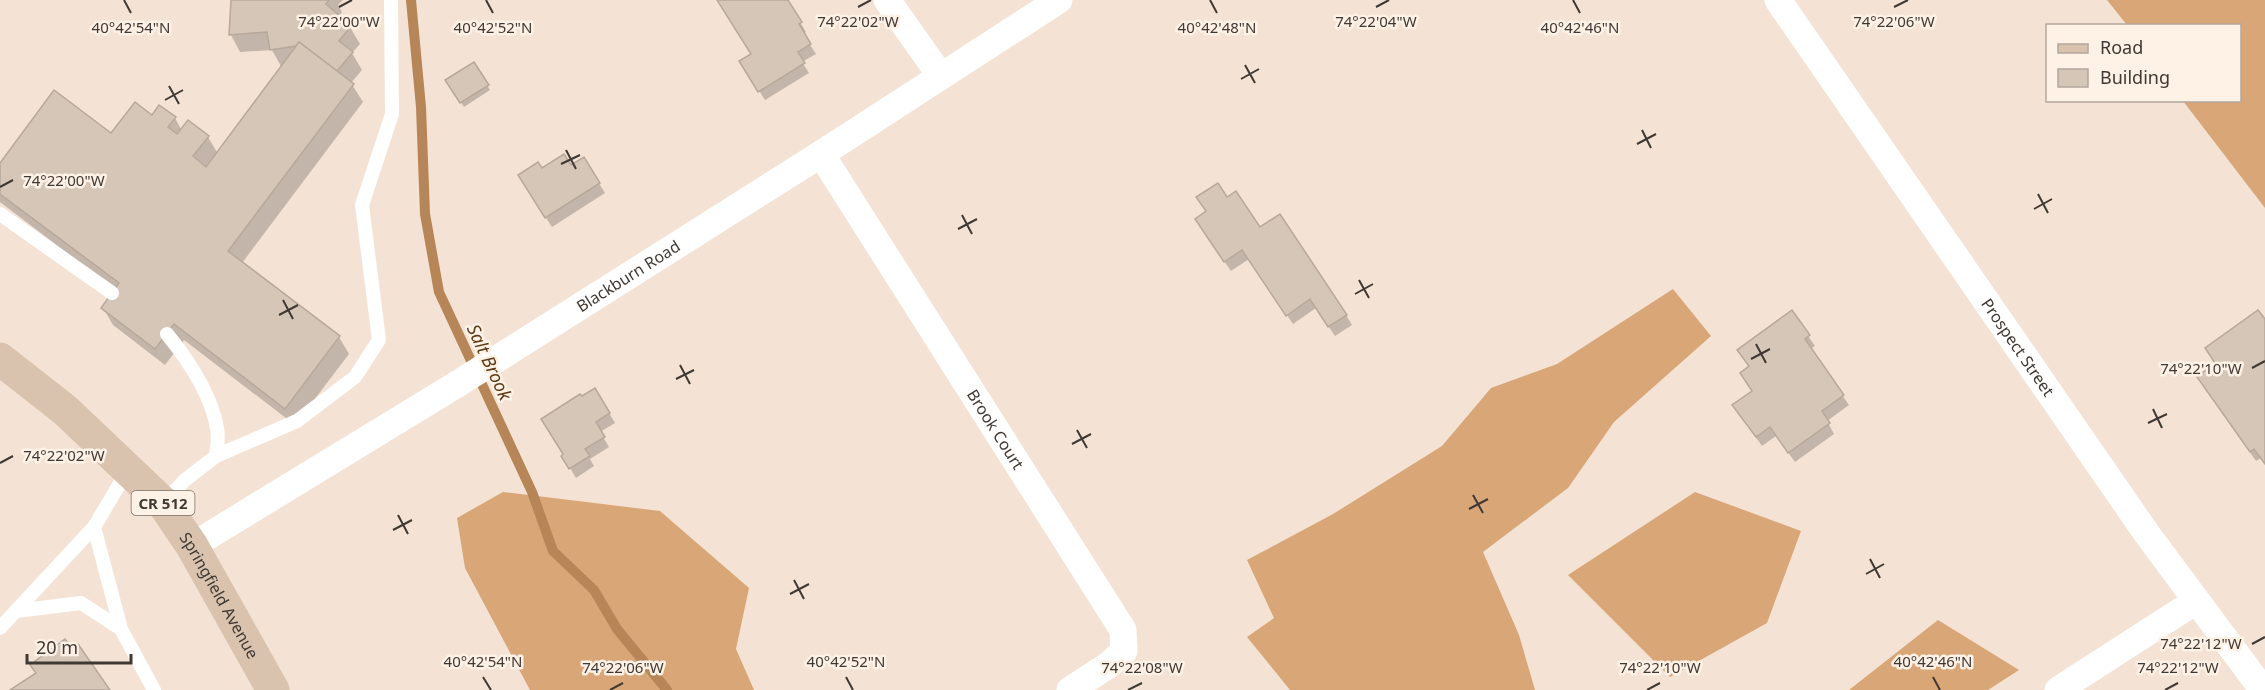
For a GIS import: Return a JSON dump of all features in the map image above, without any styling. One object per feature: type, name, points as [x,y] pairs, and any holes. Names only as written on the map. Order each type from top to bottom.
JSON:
[{"type":"main road","name":"Springfield Avenue","points":[[0,359],[65,410],[163,503],[192,546],[273,690]]},
{"type":"street","points":[[887,0],[940,75]]},
{"type":"street","name":"Blackburn Road","points":[[192,546],[459,383],[1059,0]]},
{"type":"street","name":"Prospect Street","points":[[1778,0],[2196,601],[2263,690]]},
{"type":"street","name":"Brook Court","points":[[820,154],[1122,630],[1124,651],[1110,664],[1071,690]]},
{"type":"street","points":[[2058,690],[2196,601]]},
{"type":"lane","points":[[163,503],[185,480],[216,456],[297,421],[356,377],[379,340],[362,205],[392,114],[391,0]]},
{"type":"lane","points":[[0,214],[112,293]]},
{"type":"lane","points":[[167,334],[182,353],[207,395],[218,429],[216,456]]},
{"type":"lane","points":[[0,628],[94,527],[128,470]]},
{"type":"lane","points":[[94,527],[121,630],[154,690]]},
{"type":"lane","points":[[16,611],[81,603],[121,630]]},
{"type":"shaded area","points":[[2107,0],[2265,0],[2265,208],[2184,102],[2241,102],[2241,24],[2126,24]]},
{"type":"shaded area","points":[[1673,289],[1711,336],[1614,422],[1568,488],[1483,552],[1519,635],[1535,690],[1290,690],[1247,637],[1274,618],[1247,560],[1333,514],[1442,446],[1491,388],[1557,364]]},
{"type":"shaded area","points":[[503,492],[660,511],[749,588],[736,649],[754,690],[530,690],[465,568],[457,518]]},
{"type":"shaded area","points":[[1695,492],[1801,531],[1767,623],[1670,677],[1568,575]]},
{"type":"shaded area","points":[[1938,620],[2019,670],[1988,690],[1849,690]]},
{"type":"building","points":[[231,0],[329,0],[326,4],[351,26],[339,41],[353,52],[337,71],[299,42],[296,46],[270,50],[267,32],[229,35]]},
{"type":"building","points":[[717,0],[788,0],[802,22],[799,24],[811,44],[798,52],[805,63],[758,92],[739,61],[751,54]]},
{"type":"building","points":[[299,42],[354,84],[228,251],[340,336],[285,409],[174,324],[155,349],[101,308],[119,283],[0,194],[0,163],[54,90],[111,133],[135,102],[152,115],[159,105],[176,117],[168,127],[177,134],[188,120],[209,136],[193,156],[206,167]]},
{"type":"building","points":[[474,62],[489,85],[460,103],[445,80]]},
{"type":"building","points":[[564,154],[571,165],[584,157],[600,183],[545,218],[518,175],[538,162],[542,168]]},
{"type":"building","points":[[1218,183],[1227,197],[1236,191],[1260,227],[1280,214],[1347,315],[1328,327],[1310,299],[1286,316],[1242,250],[1224,262],[1195,219],[1206,211],[1196,197]]},
{"type":"building","points":[[1792,310],[1810,335],[1805,339],[1844,395],[1822,411],[1830,423],[1788,453],[1770,427],[1756,437],[1732,405],[1752,391],[1740,373],[1749,366],[1737,350]]},
{"type":"building","points":[[2258,310],[2265,319],[2265,464],[2254,449],[2250,452],[2197,377],[2215,363],[2205,348]]},
{"type":"building","points":[[595,388],[610,413],[596,422],[605,437],[585,449],[590,456],[569,469],[561,456],[563,454],[541,419],[580,394],[582,396]]},
{"type":"building","points":[[65,639],[71,648],[78,644],[110,690],[10,690],[36,673],[30,665]]},
{"type":"waterway","name":"Salt Brook","points":[[411,0],[421,107],[425,214],[439,292],[532,492],[553,551],[594,590],[617,629],[667,690]]}]
